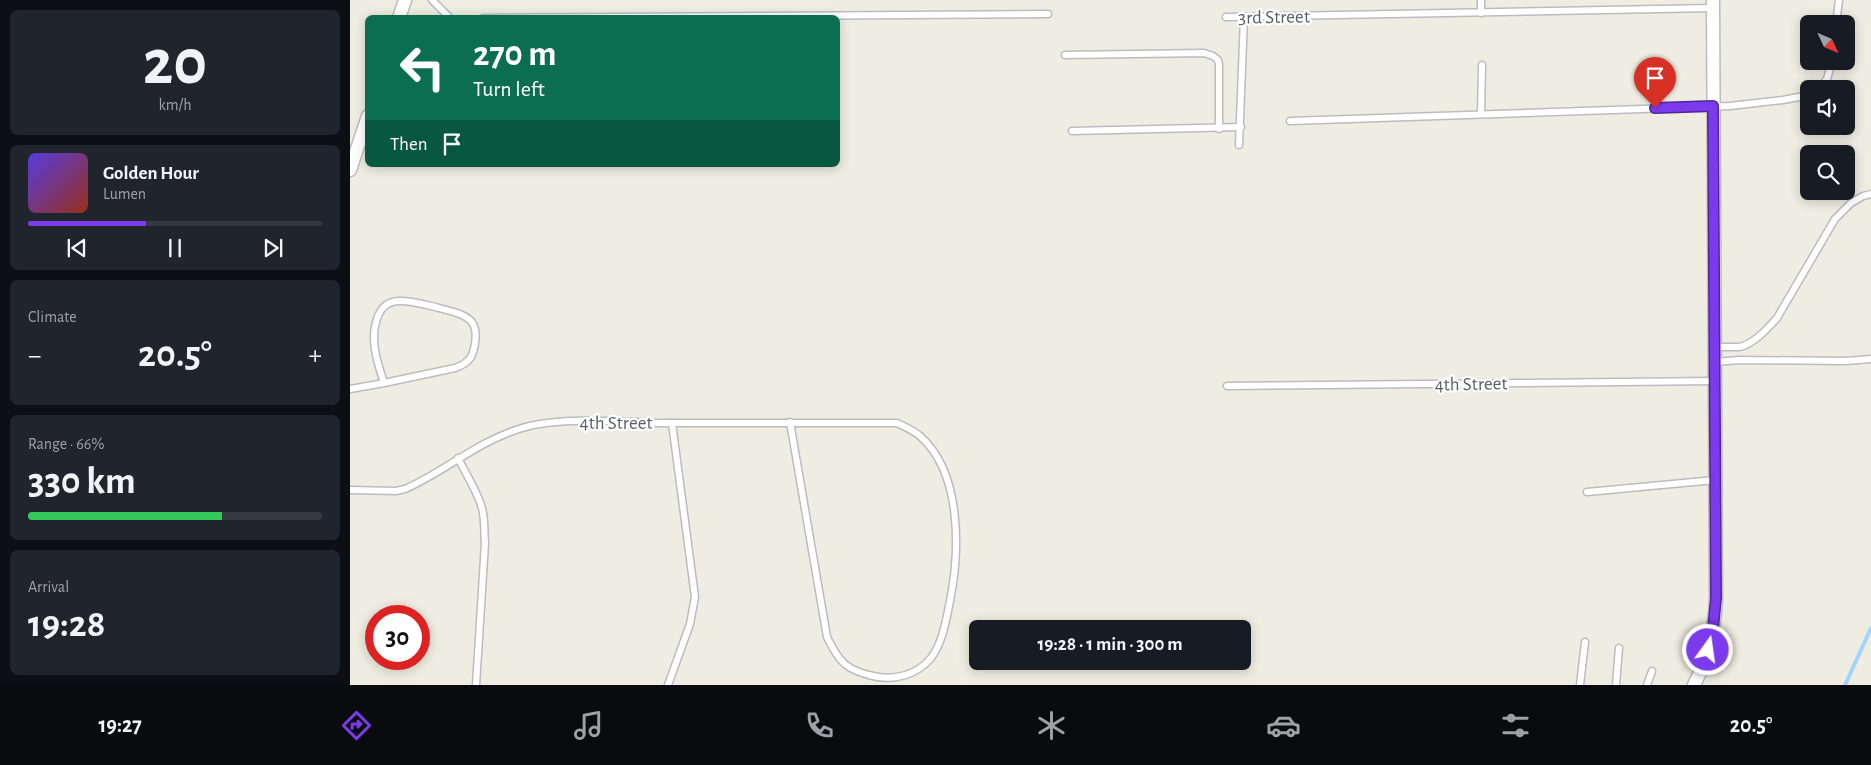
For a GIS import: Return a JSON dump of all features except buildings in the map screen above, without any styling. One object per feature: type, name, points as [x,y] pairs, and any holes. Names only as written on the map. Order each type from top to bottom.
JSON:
[{"type":"street","points":[[401,15],[405,0]]},
{"type":"street","points":[[1694,685],[1708,650],[1716,611],[1713,4]]},
{"type":"street","points":[[350,170],[365,125]]},
{"type":"lane","points":[[432,0],[447,15]]},
{"type":"lane","points":[[1481,0],[1481,13]]},
{"type":"lane","points":[[1837,15],[1839,0]]},
{"type":"lane","name":"3rd Street","points":[[1226,17],[1481,13],[1713,4]]},
{"type":"lane","points":[[840,15],[1048,14]]},
{"type":"lane","points":[[1239,145],[1244,17]]},
{"type":"lane","points":[[1065,55],[1204,53],[1213,56],[1218,60],[1219,64],[1219,128]]},
{"type":"lane","points":[[1481,114],[1482,65]]},
{"type":"lane","points":[[1290,121],[1730,106],[1800,97]]},
{"type":"lane","points":[[1072,131],[1240,128]]},
{"type":"lane","points":[[1715,346],[1741,346],[1756,338],[1769,327],[1777,318],[1835,219],[1851,203],[1871,194]]},
{"type":"lane","points":[[350,389],[384,383],[446,370],[464,364],[471,357],[475,342],[476,333],[473,323],[466,317],[440,309],[409,302],[397,301],[388,303],[382,309],[376,322],[374,333],[377,360],[384,383]]},
{"type":"lane","points":[[1715,362],[1739,360],[1846,361],[1871,359]]},
{"type":"lane","name":"4th Street","points":[[1227,386],[1715,380]]},
{"type":"lane","name":"4th Street","points":[[350,490],[396,491],[404,489],[501,436],[535,425],[560,422],[790,422],[897,423],[921,437],[932,451],[943,470],[951,491],[956,517],[951,594],[938,647],[930,659],[918,670],[902,677],[880,678],[847,667],[835,655],[827,637],[790,422]]},
{"type":"lane","points":[[668,685],[690,624],[695,597],[672,423]]},
{"type":"lane","points":[[458,458],[483,510],[484,521],[485,543],[476,685]]},
{"type":"lane","points":[[1587,492],[1715,480]]},
{"type":"lane","points":[[1580,685],[1585,642]]},
{"type":"lane","points":[[1616,685],[1619,648]]},
{"type":"lane","points":[[1647,685],[1652,671]]},
{"type":"waterway","points":[[1845,685],[1871,628]]},
{"type":"route","points":[[1655,108],[1713,106],[1716,611],[1708,650]]}]
